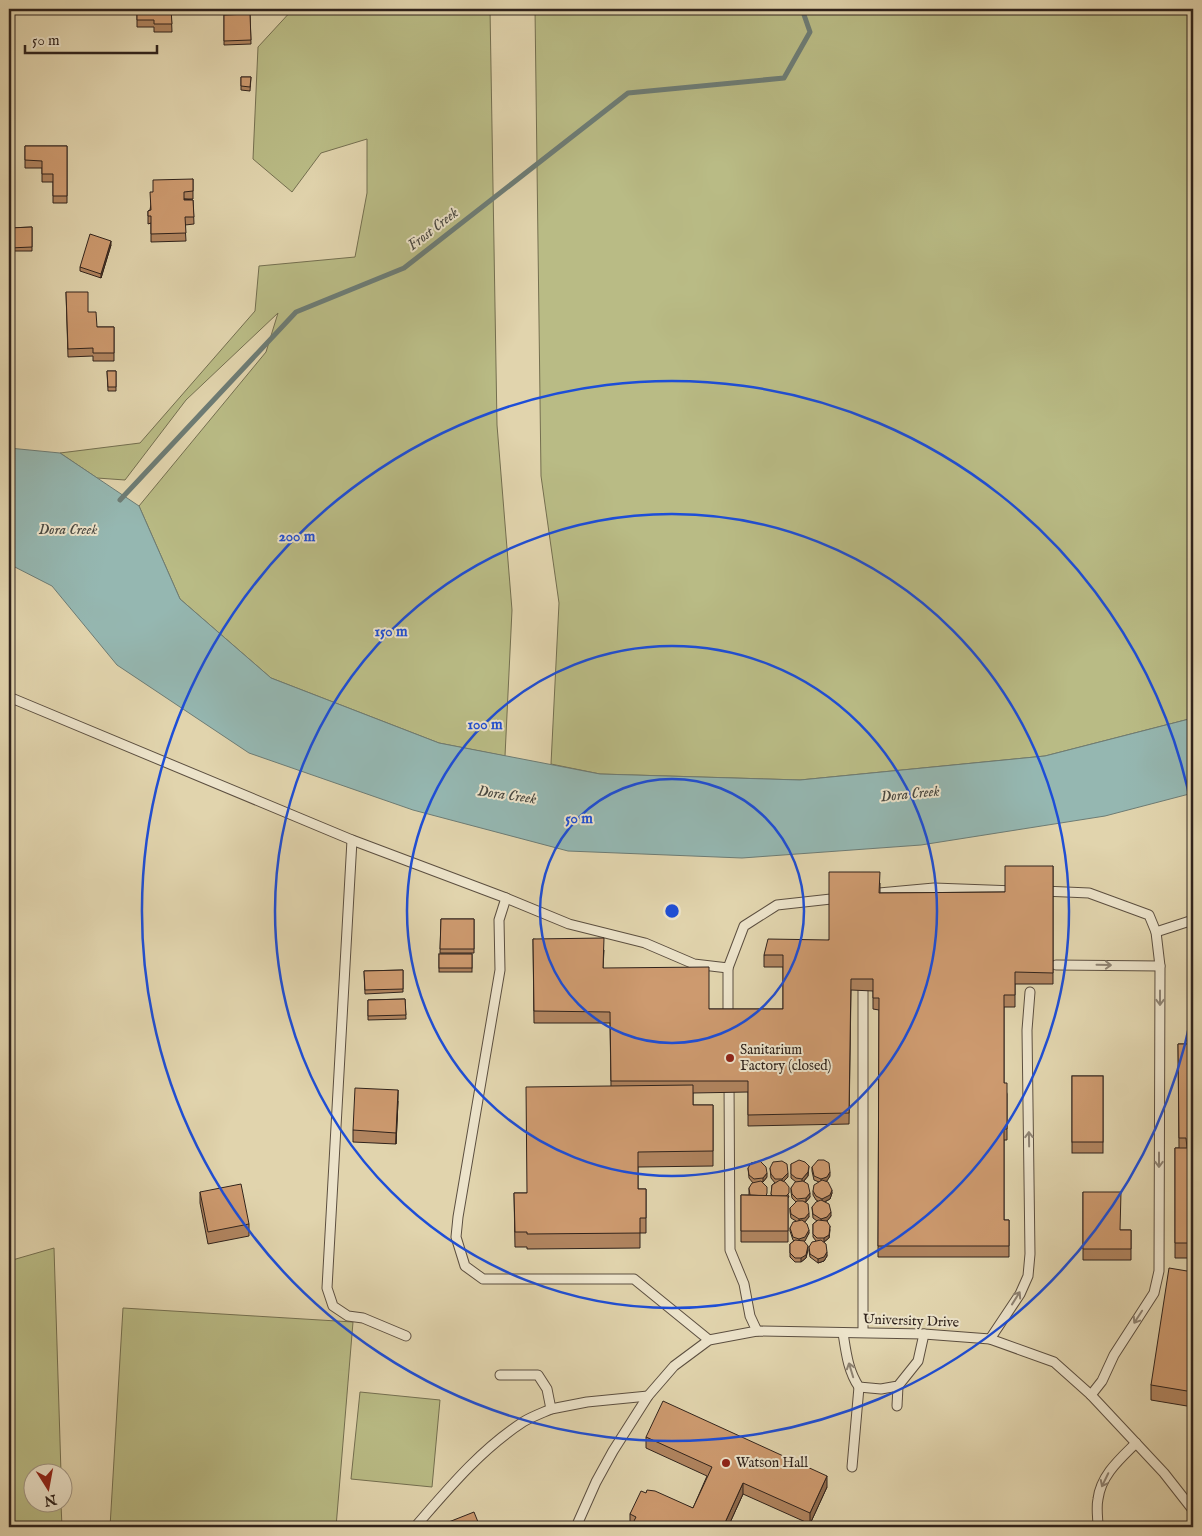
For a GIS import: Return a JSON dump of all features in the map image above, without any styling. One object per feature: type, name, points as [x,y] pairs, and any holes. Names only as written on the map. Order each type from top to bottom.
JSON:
[{"type":"lane","points":[[9,697],[352,840],[506,898],[569,924],[645,943],[694,964],[728,968]]},
{"type":"lane","points":[[352,840],[326,1288],[333,1306],[348,1316],[363,1318],[406,1336]]},
{"type":"lane","points":[[863,904],[863,894],[934,888],[1089,893],[1148,915],[1156,932],[1160,966],[1159,1271],[1154,1294],[1114,1355],[1102,1380],[1091,1395]]},
{"type":"lane","points":[[728,1026],[728,968],[744,926],[777,905],[845,897]]},
{"type":"lane","points":[[506,898],[499,920],[500,970],[458,1217],[456,1237],[464,1266],[483,1279],[634,1279],[709,1340]]},
{"type":"lane","points":[[1156,932],[1193,920]]},
{"type":"lane","points":[[1056,965],[1160,966]]},
{"type":"lane","points":[[863,974],[863,1332]]},
{"type":"lane","points":[[990,1339],[1020,1294],[1028,1276],[1030,1254],[1027,1030],[1030,992]]},
{"type":"lane","points":[[728,1075],[730,1250],[744,1284],[750,1316],[758,1331]]},
{"type":"lane","name":"University Drive","points":[[576,1527],[596,1482],[613,1451],[648,1396],[674,1366],[709,1340],[758,1331],[924,1334],[990,1339],[1054,1362],[1091,1395],[1164,1473],[1193,1510]]},
{"type":"lane","points":[[844,1333],[847,1357],[854,1379],[859,1387],[852,1467]]},
{"type":"lane","points":[[897,1406],[898,1386],[918,1361],[924,1334]]},
{"type":"lane","points":[[500,1375],[538,1376],[547,1389],[551,1409]]},
{"type":"lane","points":[[859,1387],[881,1389],[898,1386]]},
{"type":"lane","points":[[415,1527],[457,1477],[482,1454],[523,1422],[551,1409],[587,1402],[648,1396]]},
{"type":"lane","points":[[1098,1527],[1098,1498],[1105,1478],[1115,1464],[1136,1443]]},
{"type":"green space","points":[[293,9],[490,9],[497,425],[512,610],[505,756],[439,743],[271,678],[180,599],[139,506],[266,352],[278,313],[186,400],[125,480],[97,478],[60,453],[140,443],[255,311],[259,266],[355,257],[367,193],[367,139],[321,153],[292,192],[253,159],[258,47]]},
{"type":"green space","points":[[535,9],[1193,9],[1193,718],[1045,756],[800,780],[600,774],[551,764],[559,603],[541,476]]},
{"type":"green space","points":[[54,1248],[61,1464],[22,1464],[22,1514],[61,1514],[62,1527],[9,1527],[9,1261]]},
{"type":"green space","points":[[123,1308],[353,1322],[336,1527],[110,1527]]},
{"type":"green space","points":[[360,1392],[440,1400],[432,1487],[351,1479]]},
{"type":"water","name":"Dora Creek","points":[[9,448],[60,453],[139,506],[180,599],[271,678],[439,743],[600,774],[800,780],[1045,756],[1193,718],[1193,793],[1105,816],[921,845],[742,858],[568,851],[413,810],[249,753],[117,665],[52,586],[9,564]]},
{"type":"building","points":[[137,9],[171,9],[172,24],[154,24],[154,20],[137,20]]},
{"type":"building","points":[[250,14],[251,40],[224,41],[224,15]]},
{"type":"building","points":[[241,77],[251,77],[250,87],[241,86]]},
{"type":"building","points":[[25,146],[67,146],[67,196],[53,196],[53,174],[42,174],[42,161],[25,160]]},
{"type":"building","points":[[193,179],[193,191],[184,192],[184,200],[193,200],[194,217],[185,217],[186,233],[151,234],[151,216],[148,216],[148,211],[151,210],[150,192],[153,192],[153,180]]},
{"type":"building","points":[[32,227],[32,247],[9,248],[9,228]]},
{"type":"building","points":[[90,234],[111,241],[101,274],[80,267]]},
{"type":"building","points":[[66,292],[88,292],[88,312],[96,312],[97,327],[114,327],[114,353],[93,353],[93,348],[68,349]]},
{"type":"building","points":[[107,371],[116,371],[116,387],[108,387]]},
{"type":"building","name":"Sanitarium Factory (closed)","points":[[1005,866],[1053,866],[1053,973],[1015,972],[1015,995],[1004,995],[1004,1083],[1007,1083],[1007,1129],[1004,1129],[1004,1220],[1009,1220],[1009,1246],[878,1246],[879,998],[873,998],[873,979],[851,979],[849,1113],[748,1115],[748,1081],[611,1081],[610,1012],[534,1011],[533,939],[604,938],[603,968],[709,967],[709,1009],[783,1009],[783,955],[764,955],[768,939],[829,940],[829,872],[880,872],[879,893],[1005,892]]},
{"type":"building","points":[[441,919],[474,919],[474,949],[440,949]]},
{"type":"building","points":[[439,954],[472,954],[472,968],[439,968]]},
{"type":"building","points":[[403,970],[403,989],[365,990],[364,971]]},
{"type":"building","points":[[405,999],[406,1015],[368,1016],[368,1000]]},
{"type":"building","points":[[1178,1044],[1193,1044],[1193,1243],[1175,1243],[1175,1148],[1187,1148],[1186,1138],[1179,1138]]},
{"type":"building","points":[[1072,1076],[1103,1076],[1103,1142],[1072,1142]]},
{"type":"building","points":[[693,1085],[693,1105],[713,1105],[713,1151],[638,1152],[638,1189],[646,1189],[646,1218],[640,1218],[640,1233],[527,1234],[527,1232],[515,1232],[514,1193],[527,1193],[526,1087]]},
{"type":"building","points":[[355,1088],[398,1090],[396,1133],[353,1130]]},
{"type":"building","points":[[799,1160],[809,1166],[808,1172],[802,1179],[796,1178],[791,1174],[791,1164]]},
{"type":"building","points":[[818,1160],[824,1160],[829,1163],[830,1172],[827,1177],[821,1179],[814,1176],[812,1167]]},
{"type":"building","points":[[760,1161],[766,1167],[767,1173],[763,1178],[754,1179],[749,1175],[748,1168],[751,1163]]},
{"type":"building","points":[[782,1161],[787,1164],[788,1173],[782,1179],[775,1179],[771,1174],[770,1168],[773,1162]]},
{"type":"building","points":[[780,1180],[789,1187],[789,1193],[786,1196],[773,1196],[771,1194],[772,1185]]},
{"type":"building","points":[[822,1180],[828,1182],[832,1190],[830,1195],[822,1199],[816,1196],[813,1191],[814,1185]]},
{"type":"building","points":[[761,1181],[767,1187],[766,1196],[750,1195],[749,1188],[752,1183]]},
{"type":"building","points":[[803,1181],[808,1184],[810,1193],[806,1198],[797,1199],[792,1194],[791,1188],[795,1182]]},
{"type":"building","points":[[241,1184],[249,1224],[208,1232],[200,1192]]},
{"type":"building","points":[[1083,1192],[1121,1192],[1120,1230],[1131,1230],[1131,1249],[1083,1249]]},
{"type":"building","points":[[741,1195],[788,1196],[788,1231],[741,1231]]},
{"type":"building","points":[[821,1200],[829,1204],[831,1212],[827,1217],[821,1219],[813,1214],[812,1207]]},
{"type":"building","points":[[797,1201],[803,1201],[808,1204],[809,1213],[805,1218],[799,1219],[791,1214],[790,1208]]},
{"type":"building","points":[[802,1220],[807,1224],[809,1230],[805,1237],[799,1239],[793,1237],[790,1228],[793,1222]]},
{"type":"building","points":[[818,1220],[827,1221],[830,1226],[829,1235],[824,1238],[817,1238],[813,1234],[813,1224]]},
{"type":"building","points":[[795,1240],[804,1241],[808,1246],[806,1255],[801,1258],[795,1258],[790,1253],[790,1244]]},
{"type":"building","points":[[821,1240],[826,1244],[827,1252],[824,1257],[818,1259],[810,1254],[809,1247],[812,1242]]},
{"type":"building","points":[[1169,1268],[1193,1272],[1193,1392],[1151,1385]]},
{"type":"building","name":"Watson Hall","points":[[663,1401],[827,1476],[810,1513],[743,1483],[723,1527],[640,1526],[634,1521],[636,1517],[630,1514],[641,1491],[646,1493],[647,1490],[655,1491],[693,1508],[712,1467],[646,1437]]},
{"type":"building","points":[[474,1512],[480,1527],[436,1527]]},
{"type":"waterway","name":"Frost Creek","points":[[120,500],[296,312],[404,268],[628,93],[784,78],[810,32],[802,9]]},
{"type":"place","name":"Sanitarium Factory (closed)","points":[[730,1058]]},
{"type":"place","name":"Watson Hall","points":[[726,1463]]}]
